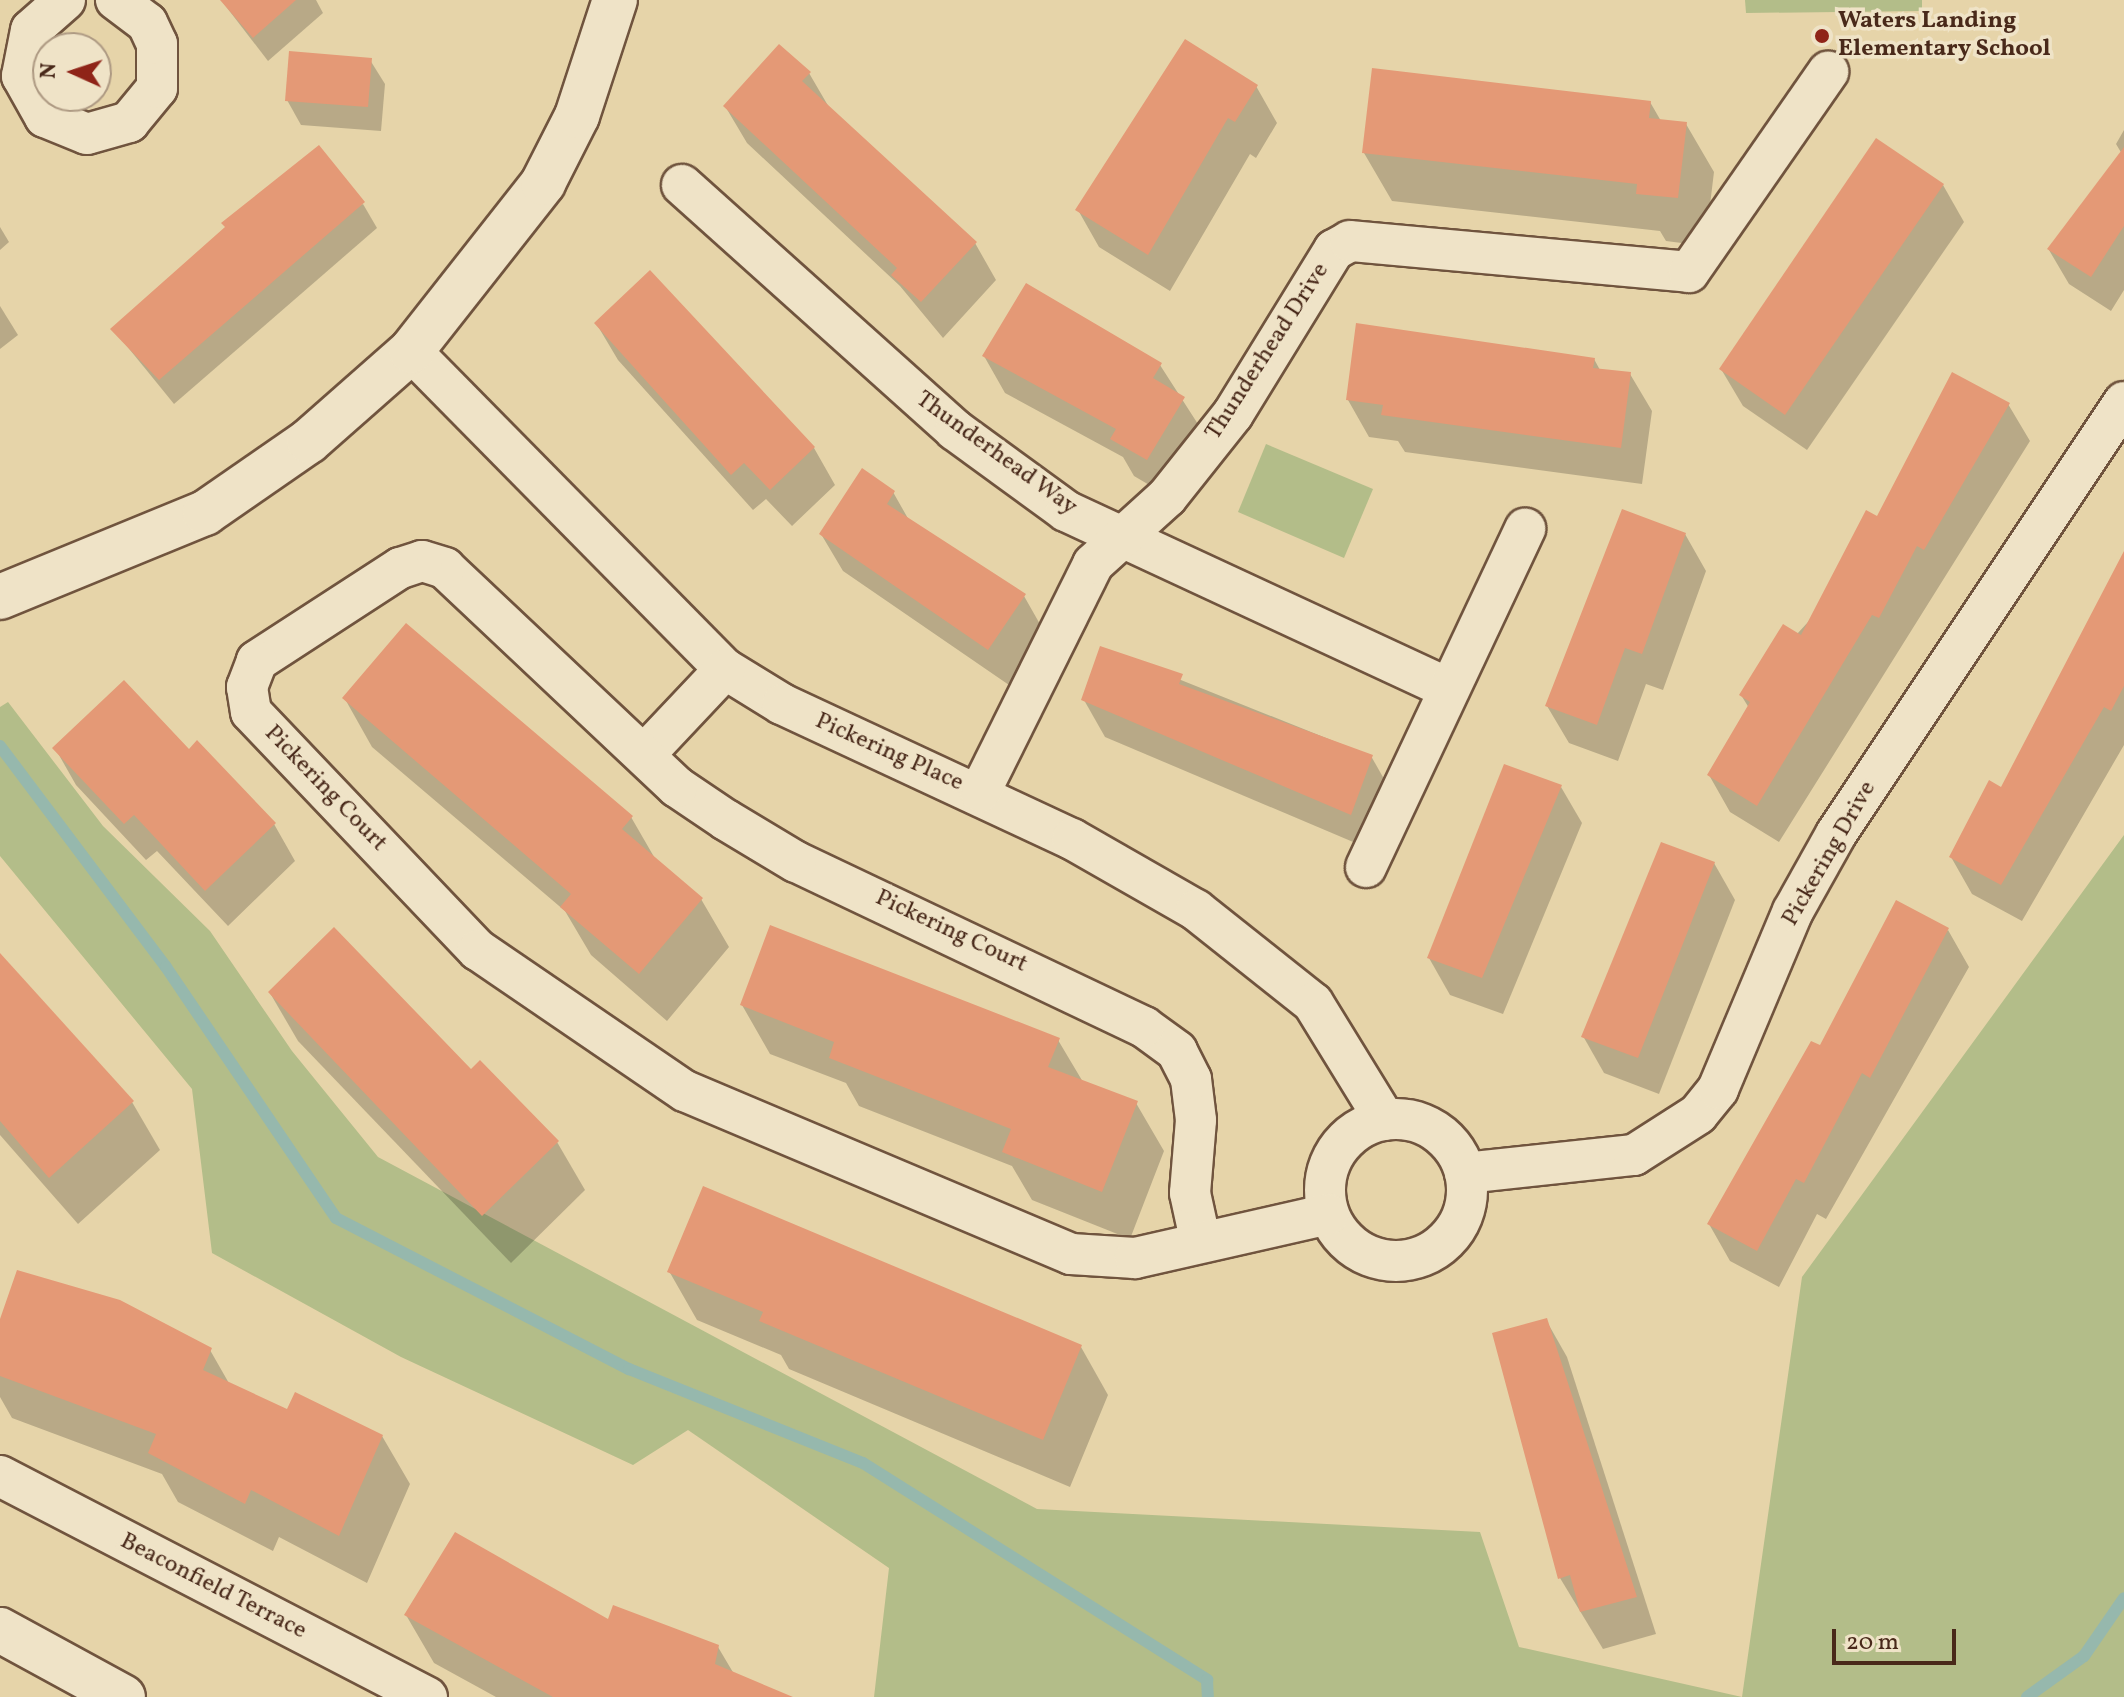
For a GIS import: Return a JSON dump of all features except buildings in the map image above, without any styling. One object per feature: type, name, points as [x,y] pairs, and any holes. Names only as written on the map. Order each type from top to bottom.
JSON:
[{"type":"street","points":[[65,0],[31,30],[22,76],[45,117],[87,134],[129,122],[157,88],[157,44],[147,23],[116,0]]},
{"type":"street","points":[[0,597],[205,513],[309,441],[411,351],[543,183],[577,116],[615,0]]},
{"type":"street","name":"Thunderhead Drive","points":[[980,792],[1093,564],[1128,539],[1233,414],[1334,250],[1366,242],[1689,272],[1828,72]]},
{"type":"street","name":"Thunderhead Way","points":[[682,185],[955,430],[1066,511],[1447,688]]},
{"type":"street","name":"Pickering Place","points":[[411,351],[725,669],[843,734],[980,792],[1196,910],[1267,962],[1313,1003],[1385,1120]]},
{"type":"street","name":"Pickering Drive","points":[[1465,1173],[1634,1155],[1698,1114],[1718,1089],[1793,911],[1836,834],[2124,402]]},
{"type":"street","points":[[1366,867],[1447,688],[1525,529]]},
{"type":"street","name":"Pickering Court","points":[[1200,1239],[1190,1193],[1196,1120],[1191,1079],[1177,1051],[1144,1027],[979,944],[796,862],[677,787],[471,589],[422,561],[400,568],[257,661],[247,687],[251,712],[478,950],[685,1091],[1071,1254],[1135,1258],[1200,1239],[1328,1214]]},
{"type":"street","points":[[644,755],[725,669]]},
{"type":"street","points":[[1385,1120],[1435,1131],[1465,1173],[1462,1217],[1449,1238],[1407,1261],[1359,1252],[1328,1214],[1327,1173],[1334,1153],[1365,1125],[1385,1120]]},
{"type":"street","name":"Beaconfield Terrace","points":[[0,1476],[427,1697]]},
{"type":"street","points":[[0,1630],[123,1697]]},
{"type":"green space","points":[[1745,0],[1922,0],[1922,11],[1746,13]]},
{"type":"green space","points":[[1266,444],[1373,489],[1344,558],[1238,512]]},
{"type":"green space","points":[[8,702],[103,826],[210,931],[292,1051],[378,1157],[1037,1509],[1480,1532],[1519,1647],[1742,1697],[874,1697],[889,1568],[688,1430],[633,1465],[401,1357],[212,1253],[192,1089],[0,856],[0,707]]},
{"type":"green space","points":[[2124,835],[2124,1697],[1742,1697],[1802,1277]]},
{"type":"waterway","points":[[0,746],[166,967],[336,1218],[629,1369],[863,1463],[1207,1680],[1208,1697]]},
{"type":"waterway","points":[[2027,1697],[2084,1656],[2124,1598]]},
{"type":"place","name":"Waters Landing Elementary School","points":[[1822,36]]}]
